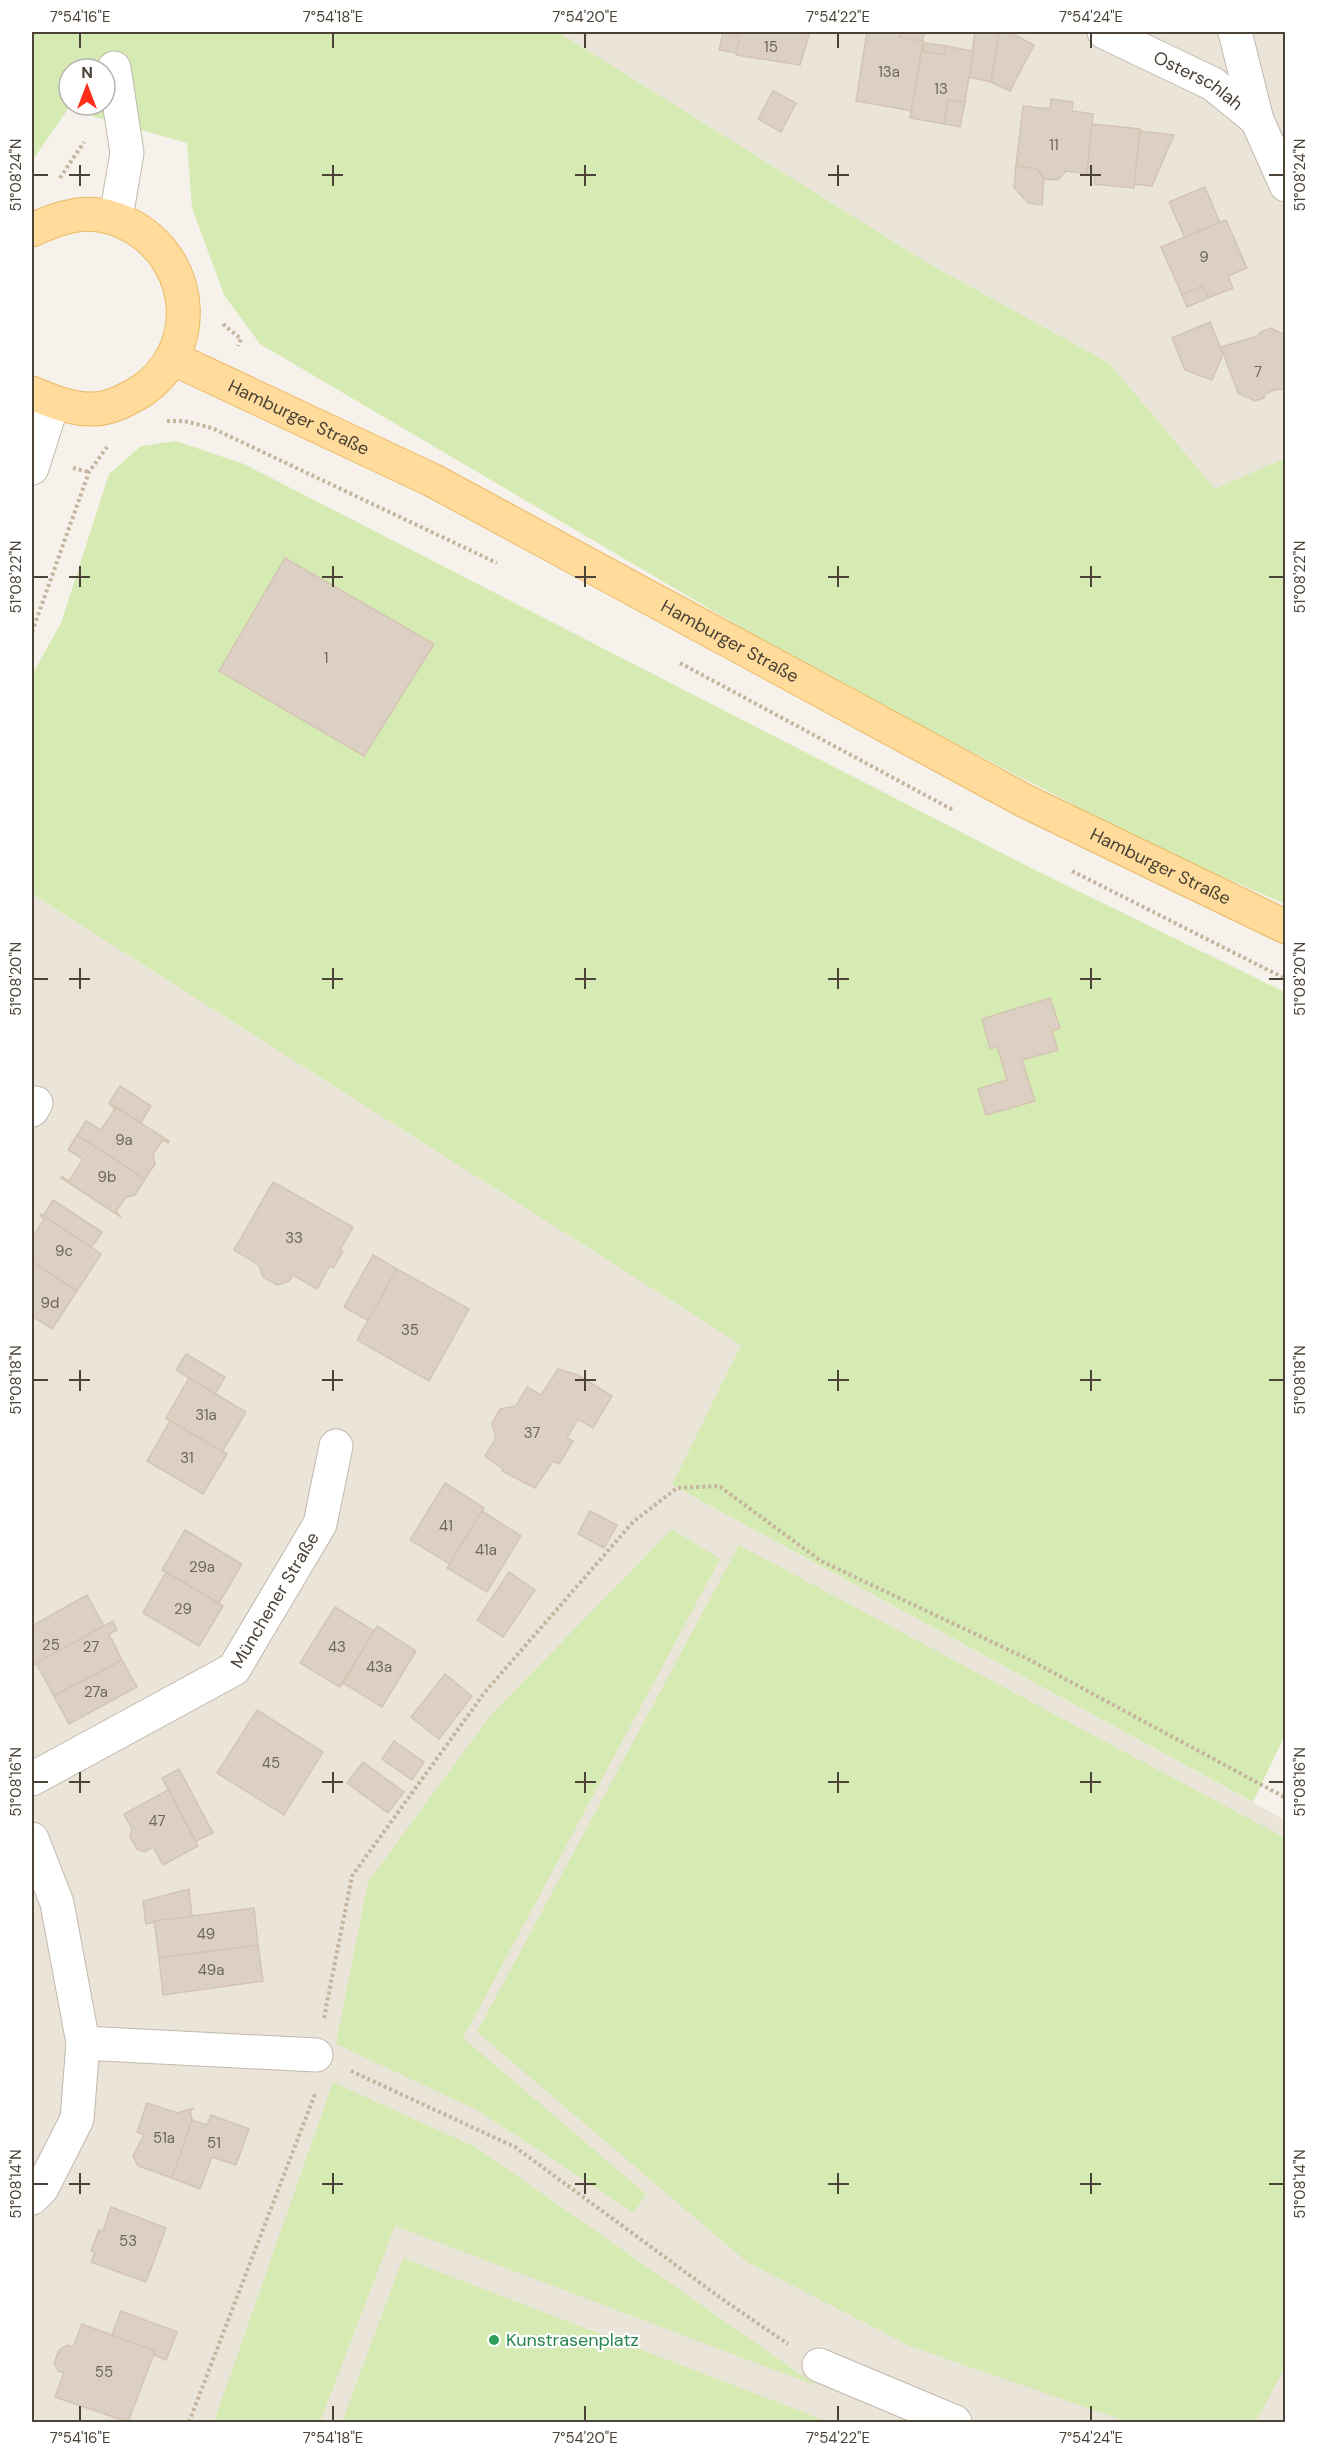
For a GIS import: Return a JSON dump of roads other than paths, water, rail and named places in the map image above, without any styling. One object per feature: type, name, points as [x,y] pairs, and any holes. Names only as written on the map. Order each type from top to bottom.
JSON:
[{"type":"main road","points":[[32,230],[61,217],[92,213],[117,217],[151,238],[172,263],[183,294],[183,327],[172,358],[152,383],[125,401],[93,409],[42,397]]},
{"type":"main road","name":"Hamburger Straße","points":[[172,358],[432,480],[1025,801],[1286,927]]},
{"type":"street","name":"Osterschlah","points":[[1104,32],[1213,84],[1270,126]]},
{"type":"street","name":"Osterschlah","points":[[1234,32],[1270,126],[1286,185]]},
{"type":"street","points":[[117,88],[127,153],[117,217]]},
{"type":"street","points":[[32,468],[42,397]]},
{"type":"street","name":"Münchener Straße","points":[[32,1779],[234,1669],[320,1524],[336,1446]]},
{"type":"street","points":[[32,1839],[57,1903],[83,2043],[77,2119],[42,2188],[32,2198]]},
{"type":"street","points":[[83,2043],[316,2055]]},
{"type":"street","points":[[819,2365],[955,2422]]},
{"type":"place","name":"Kunstrasenplatz","points":[[494,2340]]}]
